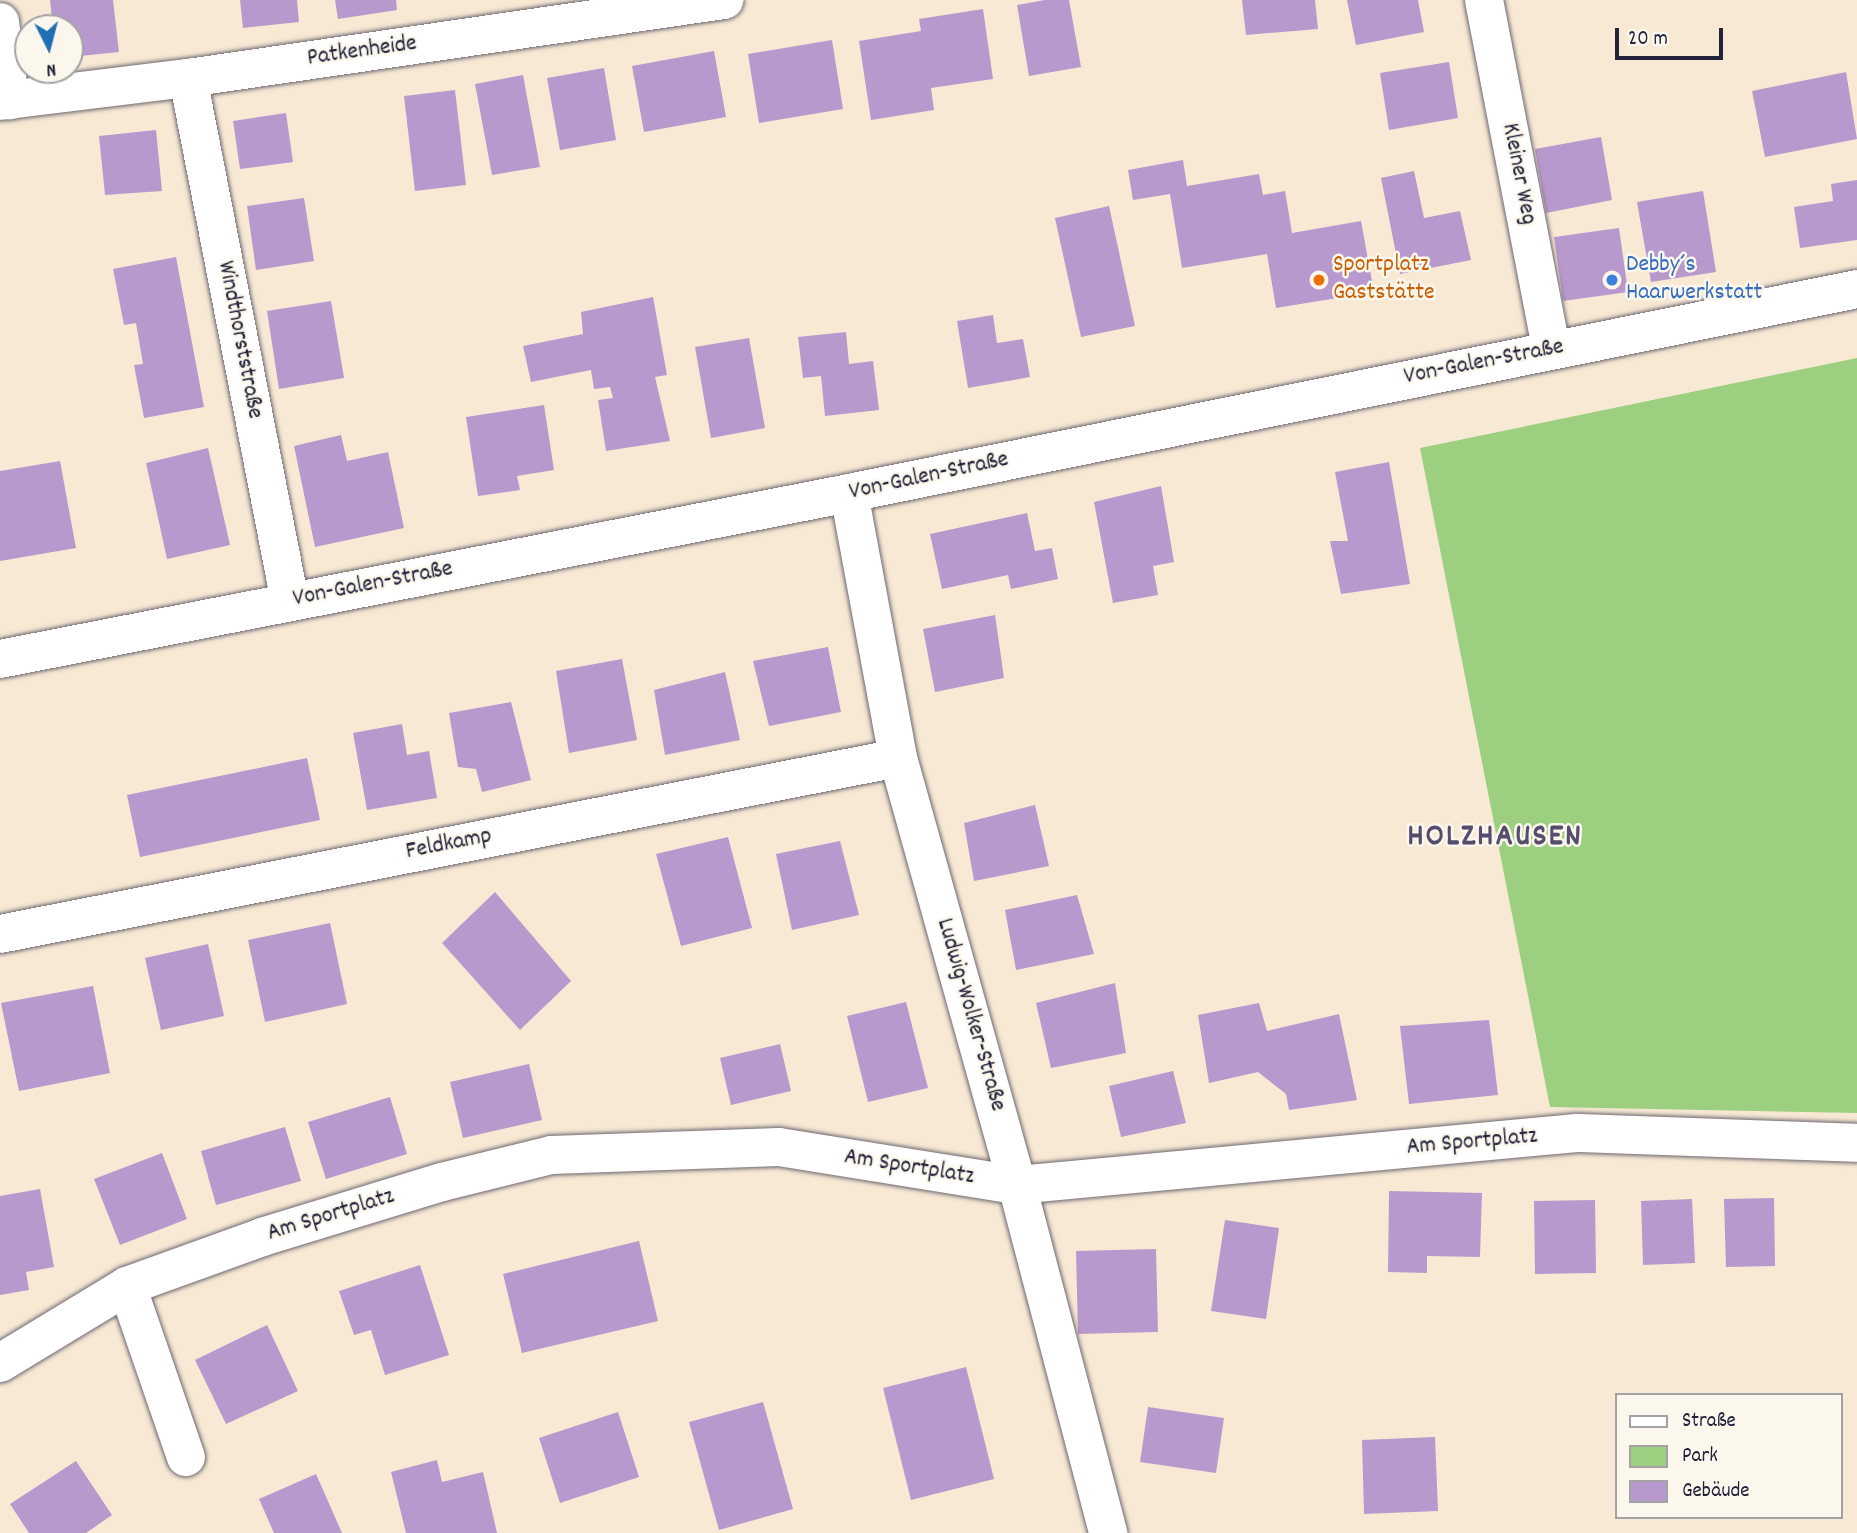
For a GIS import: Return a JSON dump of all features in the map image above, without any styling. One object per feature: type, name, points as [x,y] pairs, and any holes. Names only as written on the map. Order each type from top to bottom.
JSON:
[{"type":"street","name":"Patkenheide","points":[[5,100],[188,78],[724,0]]},
{"type":"street","name":"Kleiner Weg","points":[[1484,0],[1551,349]]},
{"type":"street","points":[[0,22],[5,100]]},
{"type":"street","name":"Windthorststraße","points":[[188,78],[290,602]]},
{"type":"street","name":"Von-Galen-Straße","points":[[0,659],[849,493],[1857,289]]},
{"type":"street","name":"Ludwig-Wolker-Straße","points":[[849,493],[898,758],[1017,1185],[1108,1533]]},
{"type":"street","name":"Feldkamp","points":[[0,934],[898,758]]},
{"type":"street","name":"Am Sportplatz","points":[[0,1363],[127,1286],[275,1233],[442,1182],[551,1155],[779,1147],[1017,1185],[1577,1133],[1857,1143]]},
{"type":"street","points":[[127,1286],[187,1457]]},
{"type":"green space","points":[[1857,358],[1857,1113],[1550,1107],[1420,448]]},
{"type":"building","points":[[50,0],[113,0],[119,52],[84,56],[84,14],[52,14]]},
{"type":"building","points":[[240,0],[297,0],[299,22],[243,28]]},
{"type":"building","points":[[335,0],[396,0],[397,10],[338,19]]},
{"type":"building","points":[[1045,0],[1069,0],[1081,67],[1029,76],[1017,5]]},
{"type":"building","points":[[1242,0],[1315,0],[1318,29],[1246,35]]},
{"type":"building","points":[[1347,0],[1418,0],[1424,32],[1356,45]]},
{"type":"building","points":[[983,9],[993,79],[931,88],[934,110],[871,120],[859,41],[921,31],[919,19]]},
{"type":"building","points":[[832,40],[843,109],[759,123],[748,54]]},
{"type":"building","points":[[714,51],[726,117],[644,132],[632,66]]},
{"type":"building","points":[[1449,62],[1458,118],[1389,130],[1380,73]]},
{"type":"building","points":[[604,68],[616,140],[560,150],[547,78]]},
{"type":"building","points":[[1846,72],[1857,139],[1765,157],[1752,91]]},
{"type":"building","points":[[523,75],[540,167],[492,175],[475,84]]},
{"type":"building","points":[[455,90],[466,185],[415,191],[404,96]]},
{"type":"building","points":[[286,113],[293,162],[240,169],[233,121]]},
{"type":"building","points":[[156,130],[162,191],[105,195],[99,136]]},
{"type":"building","points":[[1601,137],[1612,200],[1546,213],[1535,149]]},
{"type":"building","points":[[1183,160],[1187,186],[1259,174],[1263,195],[1285,191],[1292,233],[1361,221],[1374,292],[1276,308],[1267,254],[1182,268],[1170,194],[1133,200],[1128,170]]},
{"type":"building","points":[[1414,171],[1424,218],[1460,211],[1471,260],[1400,274],[1381,178]]},
{"type":"building","points":[[1857,180],[1857,240],[1800,248],[1794,207],[1833,201],[1831,184]]},
{"type":"building","points":[[1703,191],[1716,272],[1651,282],[1637,202]]},
{"type":"building","points":[[304,198],[314,261],[256,270],[247,206]]},
{"type":"building","points":[[1109,206],[1135,326],[1081,337],[1055,218]]},
{"type":"building","points":[[1619,228],[1628,292],[1563,301],[1554,237]]},
{"type":"building","points":[[176,257],[204,407],[144,418],[134,365],[143,364],[136,323],[124,325],[113,269]]},
{"type":"building","points":[[653,297],[667,375],[655,377],[670,441],[606,451],[598,400],[613,398],[610,387],[594,389],[591,370],[531,382],[523,346],[583,334],[581,312]]},
{"type":"building","points":[[331,301],[344,378],[279,389],[267,311]]},
{"type":"building","points":[[993,315],[997,343],[1023,339],[1030,377],[968,388],[957,321]]},
{"type":"building","points":[[846,332],[849,364],[873,361],[879,410],[825,416],[821,376],[803,378],[798,337]]},
{"type":"building","points":[[749,338],[765,428],[711,438],[695,347]]},
{"type":"building","points":[[544,405],[554,470],[517,476],[520,490],[478,496],[466,417]]},
{"type":"building","points":[[341,435],[347,461],[388,452],[404,528],[315,547],[294,446]]},
{"type":"building","points":[[208,448],[230,545],[167,559],[146,463]]},
{"type":"building","points":[[60,461],[76,548],[0,561],[0,471]]},
{"type":"building","points":[[1389,462],[1410,584],[1341,594],[1330,541],[1348,541],[1335,472]]},
{"type":"building","points":[[1161,486],[1174,562],[1153,566],[1158,595],[1113,603],[1094,502]]},
{"type":"building","points":[[1027,513],[1035,551],[1052,548],[1058,579],[1011,589],[1008,575],[942,589],[930,534]]},
{"type":"building","points":[[995,615],[1004,678],[935,692],[923,629]]},
{"type":"building","points":[[828,647],[841,712],[769,726],[753,661]]},
{"type":"building","points":[[622,659],[637,740],[569,753],[556,671]]},
{"type":"building","points":[[725,672],[740,740],[665,755],[654,690]]},
{"type":"building","points":[[511,702],[531,780],[482,792],[476,769],[458,767],[449,713]]},
{"type":"building","points":[[402,724],[407,755],[429,751],[437,798],[367,810],[353,733]]},
{"type":"building","points":[[307,758],[320,820],[140,857],[127,795]]},
{"type":"building","points":[[1035,805],[1049,866],[974,881],[964,823]]},
{"type":"building","points":[[728,837],[752,928],[681,946],[656,854]]},
{"type":"building","points":[[840,841],[859,915],[792,930],[776,854]]},
{"type":"building","points":[[495,892],[571,981],[520,1030],[442,943]]},
{"type":"building","points":[[1077,895],[1094,954],[1016,970],[1005,910]]},
{"type":"building","points":[[330,923],[347,1004],[265,1022],[248,940]]},
{"type":"building","points":[[208,944],[224,1016],[161,1030],[145,958]]},
{"type":"building","points":[[1115,983],[1126,1053],[1051,1068],[1036,1003]]},
{"type":"building","points":[[93,986],[110,1073],[19,1091],[1,1003]]},
{"type":"building","points":[[906,1002],[928,1088],[868,1102],[847,1016]]},
{"type":"building","points":[[1259,1003],[1267,1031],[1339,1014],[1357,1100],[1289,1110],[1286,1094],[1258,1072],[1209,1083],[1198,1015]]},
{"type":"building","points":[[1489,1020],[1498,1095],[1409,1104],[1400,1026]]},
{"type":"building","points":[[780,1044],[791,1091],[731,1105],[720,1058]]},
{"type":"building","points":[[529,1064],[542,1120],[463,1138],[450,1082]]},
{"type":"building","points":[[1173,1071],[1186,1123],[1121,1137],[1109,1086]]},
{"type":"building","points":[[390,1097],[407,1154],[326,1179],[308,1122]]},
{"type":"building","points":[[285,1127],[301,1181],[216,1205],[201,1151]]},
{"type":"building","points":[[162,1153],[187,1219],[120,1245],[94,1179]]},
{"type":"building","points":[[40,1189],[54,1267],[26,1272],[29,1290],[0,1295],[0,1196]]},
{"type":"building","points":[[1389,1191],[1482,1193],[1480,1257],[1427,1256],[1427,1273],[1388,1272]]},
{"type":"building","points":[[1774,1198],[1775,1266],[1726,1267],[1724,1199]]},
{"type":"building","points":[[1692,1199],[1695,1263],[1643,1265],[1641,1201]]},
{"type":"building","points":[[1595,1200],[1596,1273],[1535,1274],[1534,1201]]},
{"type":"building","points":[[1225,1220],[1279,1228],[1266,1319],[1211,1311]]},
{"type":"building","points":[[639,1241],[658,1321],[522,1353],[503,1274]]},
{"type":"building","points":[[1156,1249],[1158,1332],[1078,1334],[1076,1251]]},
{"type":"building","points":[[420,1265],[449,1355],[385,1375],[371,1330],[354,1335],[339,1291]]},
{"type":"building","points":[[267,1325],[298,1391],[226,1424],[195,1360]]},
{"type":"building","points":[[966,1367],[994,1479],[911,1500],[883,1388]]},
{"type":"building","points":[[763,1402],[793,1509],[719,1530],[689,1422]]},
{"type":"building","points":[[1148,1407],[1224,1418],[1216,1473],[1140,1462]]},
{"type":"building","points":[[618,1412],[639,1477],[560,1503],[539,1438]]},
{"type":"building","points":[[1435,1437],[1438,1511],[1364,1514],[1362,1440]]},
{"type":"building","points":[[437,1460],[442,1482],[483,1472],[497,1533],[406,1533],[391,1472]]},
{"type":"building","points":[[76,1461],[112,1515],[86,1533],[29,1533],[10,1504]]},
{"type":"building","points":[[316,1474],[342,1533],[274,1533],[259,1499]]},
{"type":"place","name":"Sportplatz Gaststätte","points":[[1319,280]]},
{"type":"place","name":"Debby´s Haarwerkstatt","points":[[1612,280]]},
{"type":"district","name":"HOLZHAUSEN","points":[[1495,838]]}]
